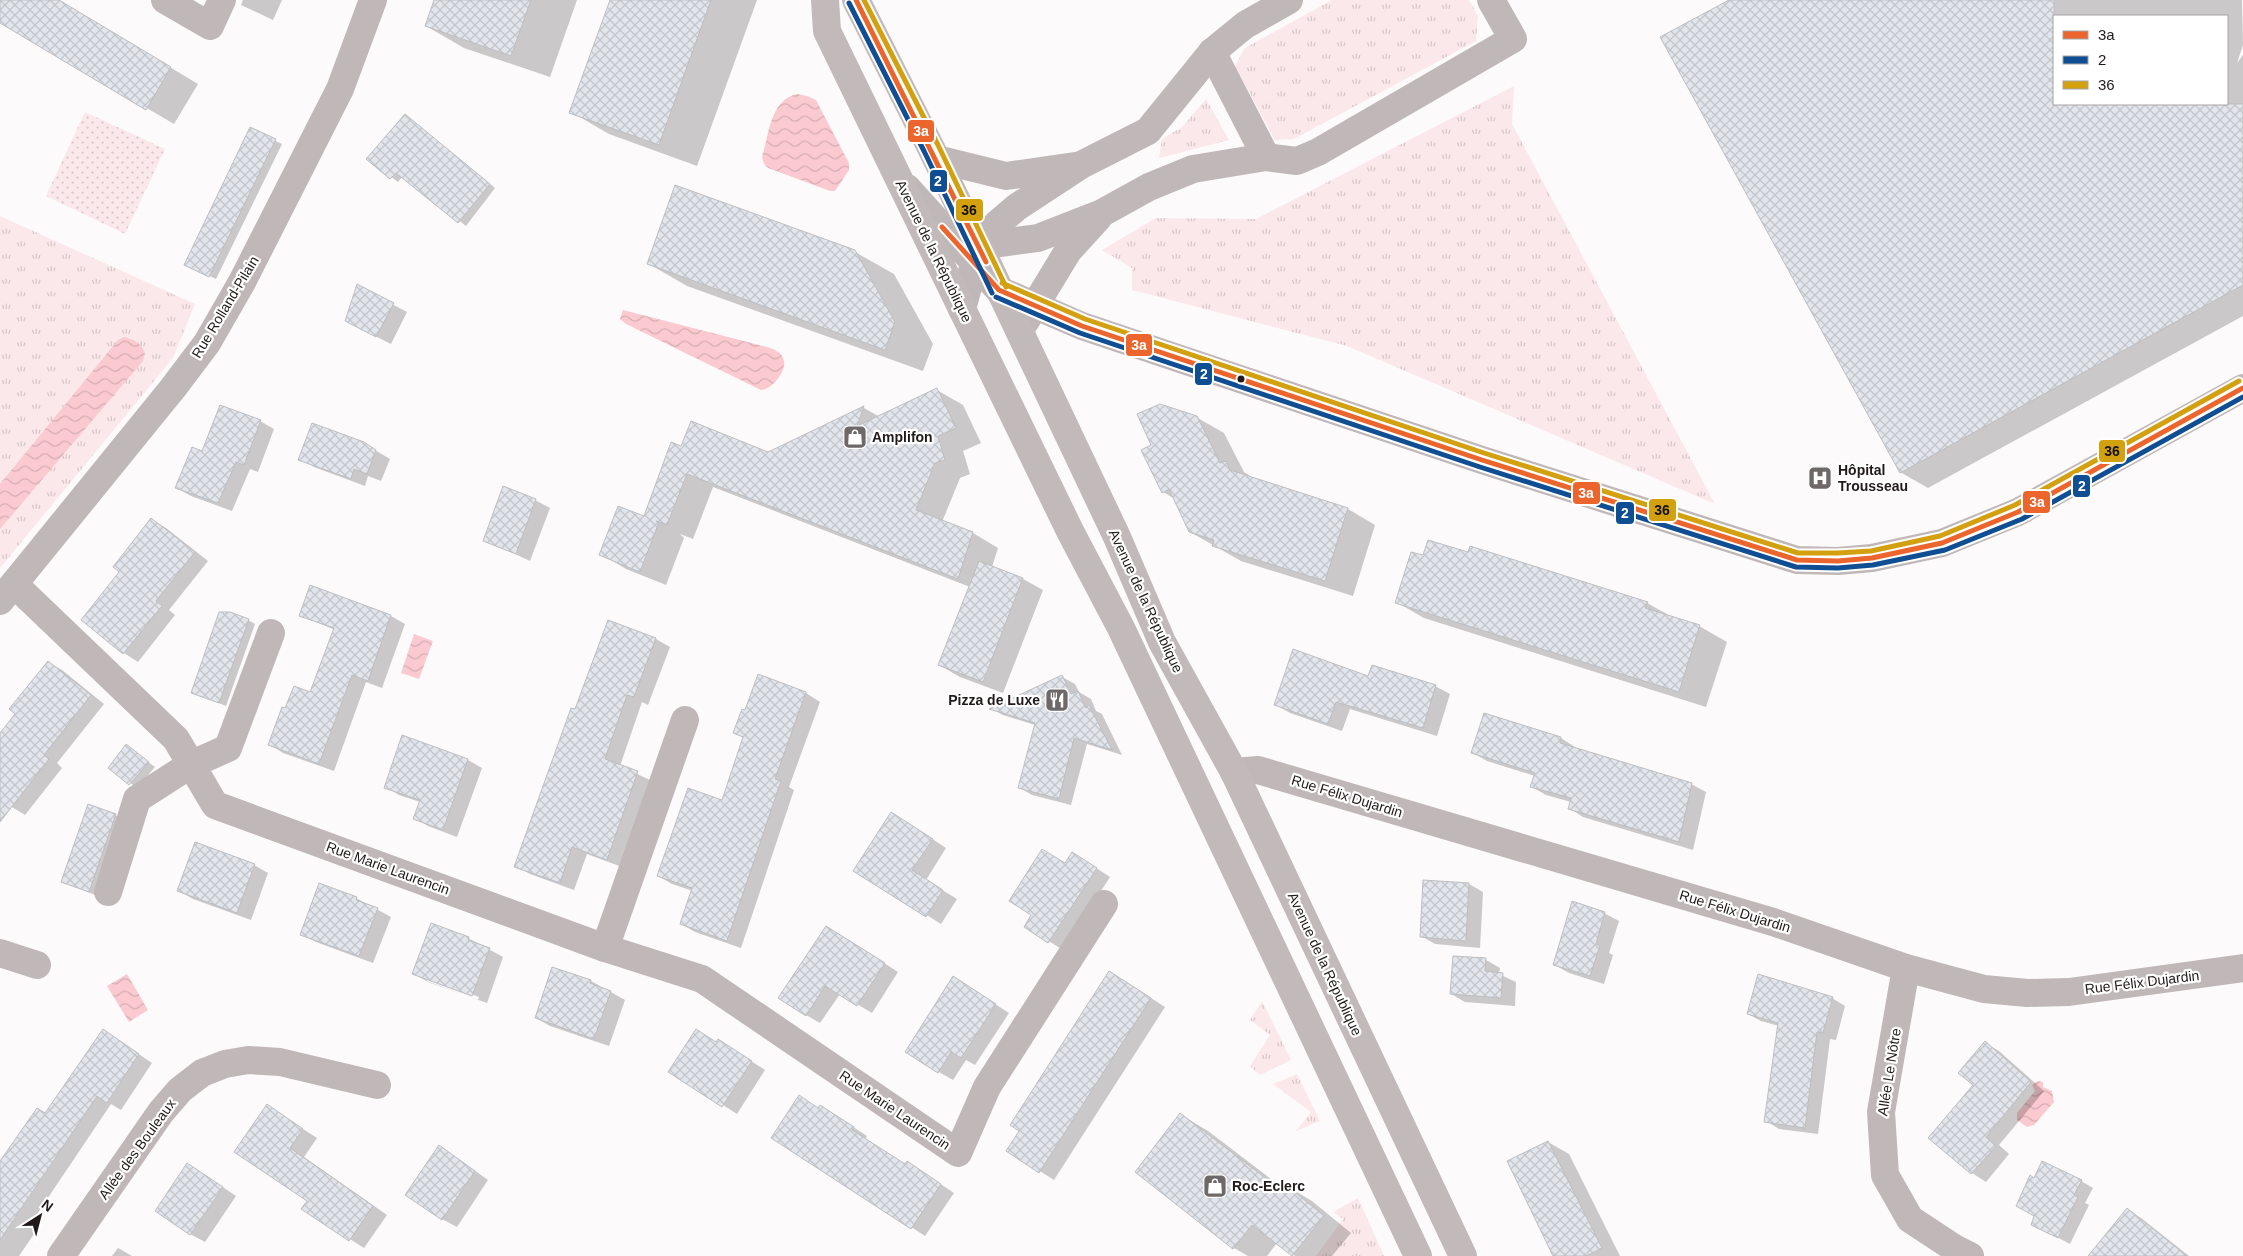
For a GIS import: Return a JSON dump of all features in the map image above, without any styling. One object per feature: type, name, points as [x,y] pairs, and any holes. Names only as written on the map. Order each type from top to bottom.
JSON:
[{"type":"main road","name":"Avenue de la République","points":[[826,0],[827,32],[1070,531],[1121,628],[1418,1256]]},
{"type":"main road","name":"Avenue de la République","points":[[856,0],[937,159],[977,255],[999,290],[1117,537],[1162,642],[1234,772],[1463,1256]]},
{"type":"street","points":[[165,0],[210,26],[222,0]]},
{"type":"street","name":"Rue Rolland-Pilain","points":[[7,592],[173,388],[207,343],[242,282],[340,88],[373,0]]},
{"type":"street","points":[[962,309],[977,255],[997,224],[1017,207],[1081,166],[1148,131],[1212,52],[1245,24],[1289,0]]},
{"type":"street","points":[[977,255],[1038,238],[1102,214],[1149,187],[1194,169],[1266,157],[1297,161],[1318,152],[1513,39],[1491,0]]},
{"type":"street","points":[[1212,52],[1266,157]]},
{"type":"street","points":[[937,159],[1006,176],[1081,166]]},
{"type":"street","points":[[898,178],[942,227],[977,255]]},
{"type":"street","points":[[1019,333],[1068,251],[1102,214]]},
{"type":"street","points":[[999,290],[1082,326],[1472,457],[1797,560],[1872,558],[1942,543],[2018,512],[2243,388]]},
{"type":"street","name":"Rue Marie Laurencin","points":[[7,592],[176,739],[215,804],[605,948],[702,979],[958,1153],[987,1087],[1104,904]]},
{"type":"street","points":[[108,892],[137,799],[190,765],[228,748],[271,633]]},
{"type":"street","points":[[605,948],[685,720]]},
{"type":"street","name":"Rue Félix Dujardin","points":[[1234,772],[1258,770],[1773,922],[1906,968],[1984,989],[2027,993],[2086,990],[2243,968]]},
{"type":"street","points":[[0,953],[37,965]]},
{"type":"street","name":"Allée Le Nôtre","points":[[1906,968],[1881,1112],[1885,1175],[1910,1219],[1954,1248],[1970,1256]]},
{"type":"street","name":"Allée des Bouleaux","points":[[61,1256],[161,1112],[180,1090],[202,1073],[225,1064],[248,1060],[280,1062],[377,1085]]},
{"type":"green space","points":[[1332,0],[1469,0],[1478,16],[1476,41],[1294,139],[1275,140],[1235,66],[1245,48]]},
{"type":"green space","points":[[1514,86],[1512,124],[1715,504],[1347,346],[1132,290],[1132,268],[1102,250],[1156,218],[1256,219]]},
{"type":"green space","points":[[1206,99],[1229,140],[1159,158],[1162,139],[1182,127]]},
{"type":"green space","points":[[85,112],[165,149],[125,234],[46,196]]},
{"type":"green space","points":[[0,216],[195,304],[173,358],[0,568]]},
{"type":"green space","points":[[1262,1001],[1291,1060],[1260,1075],[1250,1066],[1270,1035],[1250,1020]]},
{"type":"green space","points":[[1297,1074],[1320,1121],[1296,1131],[1311,1112],[1273,1084]]},
{"type":"green space","points":[[1358,1198],[1384,1256],[1316,1256],[1343,1219],[1333,1212]]},
{"type":"water","points":[[797,94],[816,100],[849,163],[849,170],[835,191],[830,191],[768,168],[764,164],[762,157],[772,119],[781,103],[788,97]]},
{"type":"water","points":[[623,310],[772,349],[782,356],[784,368],[770,387],[761,390],[626,324],[620,319]]},
{"type":"water","points":[[124,337],[134,340],[141,346],[145,353],[143,361],[0,529],[0,484],[118,340]]},
{"type":"water","points":[[414,634],[433,641],[419,679],[401,673]]},
{"type":"water","points":[[127,974],[148,1010],[129,1022],[107,986]]},
{"type":"water","points":[[2038,1081],[2043,1082],[2043,1087],[2052,1091],[2054,1102],[2034,1125],[2027,1127],[2017,1120],[2017,1113],[2035,1091],[2032,1085]]},
{"type":"building","points":[[0,0],[59,0],[171,67],[146,110],[0,23]]},
{"type":"building","points":[[434,0],[531,0],[511,56],[425,26]]},
{"type":"building","points":[[610,0],[711,0],[659,145],[569,113]]},
{"type":"building","points":[[1729,0],[2054,0],[2053,105],[2243,104],[2243,285],[1900,473],[1660,37]]},
{"type":"building","points":[[405,114],[490,184],[458,223],[396,173],[390,179],[366,159]]},
{"type":"building","points":[[250,127],[276,139],[209,277],[184,265]]},
{"type":"building","points":[[675,185],[855,250],[895,322],[885,350],[647,264]]},
{"type":"building","points":[[357,284],[394,303],[376,337],[345,321]]},
{"type":"building","points":[[937,388],[956,428],[938,436],[945,460],[935,463],[916,510],[973,532],[958,579],[687,474],[667,525],[659,522],[640,572],[599,555],[618,506],[644,516],[671,442],[681,446],[691,421],[768,452],[864,406],[857,426]]},
{"type":"building","points":[[1160,404],[1197,416],[1220,463],[1226,461],[1230,470],[1348,508],[1325,581],[1212,546],[1214,540],[1189,532],[1169,489],[1162,493],[1141,450],[1151,445],[1137,414]]},
{"type":"building","points":[[220,405],[261,420],[244,465],[236,462],[218,503],[175,488],[192,447],[202,451]]},
{"type":"building","points":[[312,423],[364,442],[376,450],[367,474],[354,469],[351,479],[298,460]]},
{"type":"building","points":[[503,486],[536,499],[516,554],[483,541]]},
{"type":"building","points":[[151,518],[195,552],[156,601],[162,606],[123,654],[81,620],[119,572],[113,567]]},
{"type":"building","points":[[1428,540],[1468,552],[1470,546],[1648,602],[1645,608],[1700,625],[1679,692],[1395,603],[1411,552],[1423,555]]},
{"type":"building","points":[[979,561],[1023,578],[983,682],[938,665]]},
{"type":"building","points":[[310,585],[391,615],[368,681],[352,675],[319,764],[268,745],[282,707],[285,708],[294,686],[310,692],[334,628],[299,616]]},
{"type":"building","points":[[219,612],[230,612],[249,619],[219,703],[191,693]]},
{"type":"building","points":[[608,620],[656,638],[634,697],[627,695],[605,759],[638,771],[607,860],[572,847],[560,883],[514,867],[571,708],[575,709]]},
{"type":"building","points":[[1293,649],[1368,676],[1372,665],[1436,685],[1423,728],[1336,702],[1328,724],[1274,705]]},
{"type":"building","points":[[48,661],[91,695],[44,755],[49,759],[0,822],[0,733],[15,714],[9,709]]},
{"type":"building","points":[[758,674],[806,692],[775,779],[781,781],[727,941],[680,924],[692,888],[657,876],[688,788],[722,800],[743,737],[733,733],[742,709],[745,710]]},
{"type":"building","points":[[1062,675],[1071,694],[1078,691],[1086,708],[1089,705],[1112,750],[1074,738],[1059,799],[1018,788],[1035,723],[989,709]]},
{"type":"building","points":[[1484,713],[1561,737],[1560,743],[1692,783],[1679,842],[1568,809],[1571,798],[1530,787],[1535,773],[1471,753]]},
{"type":"building","points":[[402,735],[468,759],[443,830],[413,819],[420,800],[384,788]]},
{"type":"building","points":[[126,744],[149,762],[129,785],[108,768]]},
{"type":"building","points":[[88,804],[116,814],[89,892],[61,882]]},
{"type":"building","points":[[891,812],[933,839],[912,870],[943,890],[926,917],[853,871]]},
{"type":"building","points":[[195,842],[255,864],[237,913],[177,891]]},
{"type":"building","points":[[1042,849],[1065,863],[1072,852],[1097,868],[1048,943],[1024,927],[1031,915],[1009,901]]},
{"type":"building","points":[[1423,880],[1469,883],[1466,941],[1420,937]]},
{"type":"building","points":[[319,883],[357,897],[356,900],[378,908],[359,956],[300,935]]},
{"type":"building","points":[[1572,901],[1605,912],[1596,944],[1600,946],[1590,976],[1553,965]]},
{"type":"building","points":[[431,923],[469,937],[468,940],[490,948],[472,996],[412,974]]},
{"type":"building","points":[[826,926],[885,963],[857,1006],[825,986],[806,1016],[778,998]]},
{"type":"building","points":[[1453,956],[1486,958],[1485,971],[1503,973],[1501,998],[1450,994]]},
{"type":"building","points":[[552,967],[591,980],[590,983],[611,991],[594,1039],[535,1018]]},
{"type":"building","points":[[1109,971],[1151,998],[1039,1173],[1006,1151],[1019,1131],[1010,1125]]},
{"type":"building","points":[[1758,974],[1833,997],[1823,1033],[1817,1032],[1805,1128],[1764,1122],[1778,1023],[1747,1014]]},
{"type":"building","points":[[953,976],[996,1004],[961,1058],[951,1052],[938,1073],[905,1052]]},
{"type":"building","points":[[103,1029],[139,1054],[107,1103],[97,1096],[0,1240],[0,1161],[37,1108],[45,1113]]},
{"type":"building","points":[[696,1029],[716,1042],[718,1039],[752,1061],[722,1107],[668,1072]]},
{"type":"building","points":[[1985,1041],[2031,1082],[1986,1137],[1996,1146],[1971,1174],[1928,1138],[1973,1085],[1958,1073]]},
{"type":"building","points":[[799,1095],[818,1108],[820,1105],[854,1127],[852,1130],[905,1164],[907,1161],[941,1184],[911,1229],[771,1138]]},
{"type":"building","points":[[267,1104],[303,1129],[290,1148],[373,1206],[349,1241],[301,1209],[307,1201],[234,1152]]},
{"type":"building","name":"Roc-Eclerc","points":[[1180,1113],[1280,1189],[1284,1183],[1324,1216],[1292,1256],[1252,1225],[1233,1249],[1135,1172]]},
{"type":"building","points":[[1548,1141],[1602,1248],[1586,1256],[1553,1256],[1507,1161]]},
{"type":"building","points":[[439,1145],[475,1171],[442,1220],[405,1195]]},
{"type":"building","points":[[2042,1161],[2082,1180],[2074,1195],[2078,1197],[2058,1238],[2031,1225],[2034,1216],[2016,1206],[2030,1175],[2034,1178]]},
{"type":"building","points":[[187,1163],[223,1187],[190,1235],[155,1211]]},
{"type":"building","points":[[2127,1208],[2187,1256],[2088,1256]]},
{"type":"transit line","name":"3a","points":[[856,0],[986,262]]},
{"type":"transit line","name":"36","points":[[864,0],[938,145],[1006,287]]},
{"type":"transit line","name":"2","points":[[849,3],[924,151],[992,293]]},
{"type":"transit line","name":"3a","points":[[942,227],[999,290],[1082,326],[1482,460],[1797,560],[1838,561],[1872,558],[1942,543],[2018,512],[2243,388]]},
{"type":"transit line","name":"36","points":[[1002,283],[1085,319],[1484,453],[1798,553],[1871,551],[1940,536],[2015,505],[2239,381]]},
{"type":"transit line","name":"2","points":[[996,297],[1080,333],[1480,467],[1796,567],[1838,568],[1873,565],[1945,550],[2022,519],[2243,397]]},
{"type":"place","name":"Amplifon","points":[[855,437]]},
{"type":"place","name":"Hôpital Trousseau","points":[[1820,478]]},
{"type":"place","name":"Pizza de Luxe","points":[[1057,700]]},
{"type":"place","name":"Roc-Eclerc","points":[[1215,1186]]}]
